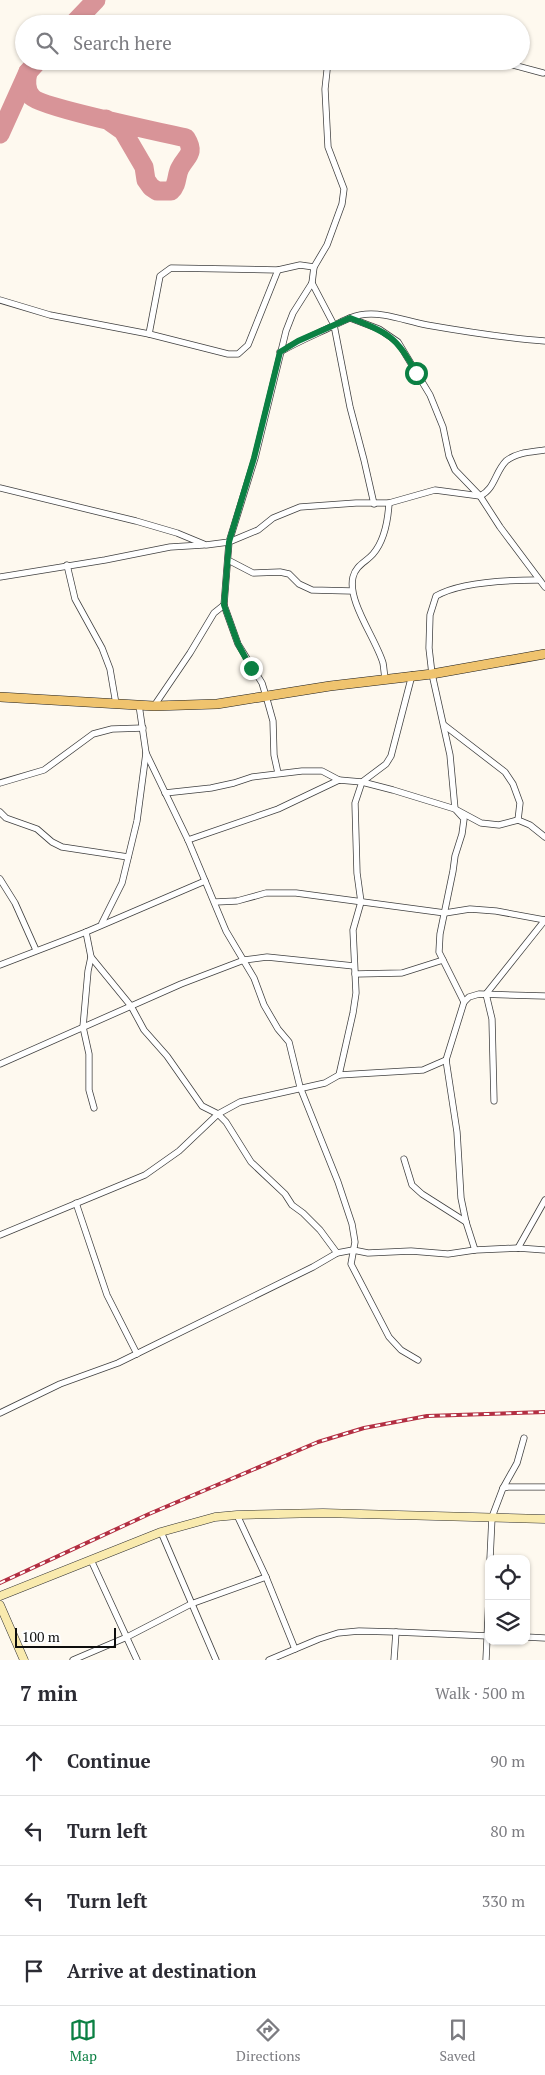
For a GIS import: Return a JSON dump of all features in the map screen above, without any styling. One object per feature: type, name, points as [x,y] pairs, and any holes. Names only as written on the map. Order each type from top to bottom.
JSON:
[{"type":"main road","points":[[0,698],[154,706],[217,704],[385,678],[432,674],[545,654]]},
{"type":"street","points":[[530,69],[544,73]]},
{"type":"street","points":[[278,773],[274,755],[273,721],[262,683],[238,644],[224,605],[229,542],[254,458],[280,352],[293,313],[312,282],[314,267],[327,245],[339,215],[344,190],[328,147],[325,89],[327,70]]},
{"type":"street","points":[[149,334],[160,276],[171,268],[278,270],[300,265],[314,267]]},
{"type":"street","points":[[0,300],[50,315],[149,334],[228,354],[238,354],[248,345],[278,270]]},
{"type":"street","points":[[312,282],[334,325],[350,407],[374,504]]},
{"type":"street","points":[[280,352],[298,341],[350,318],[380,314],[424,325],[488,336],[545,341]]},
{"type":"street","points":[[350,318],[379,329],[398,342],[430,395],[443,427],[449,456],[455,470],[480,496],[504,533],[545,586]]},
{"type":"street","points":[[0,577],[105,560],[170,547],[229,542],[258,530],[273,518],[300,507],[389,503],[435,490],[480,496],[486,493],[506,462],[518,455],[545,450]]},
{"type":"street","points":[[0,488],[177,532],[206,545]]},
{"type":"street","points":[[385,678],[382,661],[352,591],[353,577],[357,567],[373,553],[386,528],[389,503]]},
{"type":"street","points":[[228,560],[253,573],[274,572],[289,574],[299,584],[312,590],[352,591]]},
{"type":"street","points":[[68,565],[75,599],[102,648],[110,670],[116,704]]},
{"type":"street","points":[[464,1002],[439,952],[440,934],[464,819],[455,809],[450,754],[432,674],[428,629],[430,615],[436,596],[445,591],[485,583],[539,580]]},
{"type":"street","points":[[154,706],[190,653],[214,613],[224,605]]},
{"type":"street","points":[[339,1075],[354,1013],[354,930],[361,902],[357,873],[355,803],[362,782],[386,764],[391,756],[412,675]]},
{"type":"street","points":[[102,924],[118,895],[137,821],[146,753],[144,728],[139,705]]},
{"type":"street","points":[[444,725],[505,772],[513,784],[520,803],[518,820]]},
{"type":"street","points":[[0,783],[44,770],[93,734],[112,729],[144,728]]},
{"type":"street","points":[[146,753],[188,840],[226,931],[254,978],[264,1005],[278,1029],[289,1042],[300,1087],[350,1215],[356,1242],[352,1264],[389,1337],[401,1350],[418,1360]]},
{"type":"street","points":[[166,793],[190,792],[234,783],[252,776],[322,771],[339,780],[362,782],[455,809],[481,823],[499,825],[518,820],[530,825],[545,836]]},
{"type":"street","points":[[188,840],[278,809],[339,780]]},
{"type":"street","points":[[0,812],[6,818],[37,829],[62,848],[128,857]]},
{"type":"street","points":[[0,879],[15,903],[36,950]]},
{"type":"street","points":[[0,965],[86,932],[205,881]]},
{"type":"street","points":[[215,902],[237,901],[266,893],[296,893],[444,913],[470,909],[496,911],[545,920],[486,994]]},
{"type":"street","points":[[86,932],[91,956],[83,1027],[89,1054],[89,1090],[94,1108]]},
{"type":"street","points":[[91,956],[131,1006],[144,1030],[167,1056],[202,1106],[218,1114],[226,1122],[251,1162],[285,1194],[292,1205],[320,1230],[337,1253]]},
{"type":"street","points":[[0,1064],[212,971],[244,960],[267,957],[354,966]]},
{"type":"street","points":[[355,974],[402,973],[443,960]]},
{"type":"street","points":[[486,994],[492,1019],[494,1102]]},
{"type":"street","points":[[475,1250],[461,1198],[457,1132],[446,1060],[464,1002],[469,997],[486,994],[545,996]]},
{"type":"street","points":[[0,1235],[145,1175],[179,1151],[218,1114],[240,1102],[300,1087],[325,1083],[339,1075],[423,1070],[446,1060]]},
{"type":"street","points":[[404,1159],[412,1185],[422,1194],[466,1222]]},
{"type":"street","points":[[518,1248],[545,1200]]},
{"type":"street","points":[[76,1203],[107,1295],[137,1354]]},
{"type":"street","points":[[0,1413],[60,1384],[137,1354],[313,1267],[337,1253],[354,1250],[368,1253],[411,1251],[448,1254],[475,1250],[518,1248],[545,1250]]},
{"type":"street","points":[[490,1555],[492,1517],[503,1488],[517,1463],[524,1438]]},
{"type":"street","points":[[503,1488],[508,1486],[545,1487]]},
{"type":"street","points":[[0,1596],[162,1532],[215,1517],[237,1514],[323,1513],[545,1519]]},
{"type":"street","points":[[237,1514],[266,1577],[294,1649]]},
{"type":"street","points":[[162,1532],[216,1660]]},
{"type":"street","points":[[91,1560],[136,1660]]},
{"type":"street","points":[[73,1660],[192,1604],[266,1577]]},
{"type":"street","points":[[0,1605],[24,1660]]},
{"type":"street","points":[[269,1660],[338,1633],[359,1631],[485,1636]]},
{"type":"street","points":[[394,1660],[396,1632]]},
{"type":"street","points":[[530,1637],[545,1638]]},
{"type":"street","points":[[486,1660],[487,1645]]},
{"type":"taxiway","points":[[82,15],[96,0]]},
{"type":"taxiway","points":[[0,134],[30,70]]},
{"type":"taxiway","points":[[28,72],[28,91],[32,97],[40,101],[79,113],[104,119],[130,125],[186,138],[190,151],[180,168],[175,186],[171,191],[157,191],[151,187],[146,180],[144,167],[123,131],[106,119]]},
{"type":"railway","points":[[0,1583],[149,1514],[318,1442],[364,1428],[427,1416],[545,1412]]},
{"type":"route","points":[[251,668],[238,644],[224,605],[229,542],[268,406],[280,352],[298,341],[350,318],[379,329],[398,342],[408,356],[416,373]]}]
